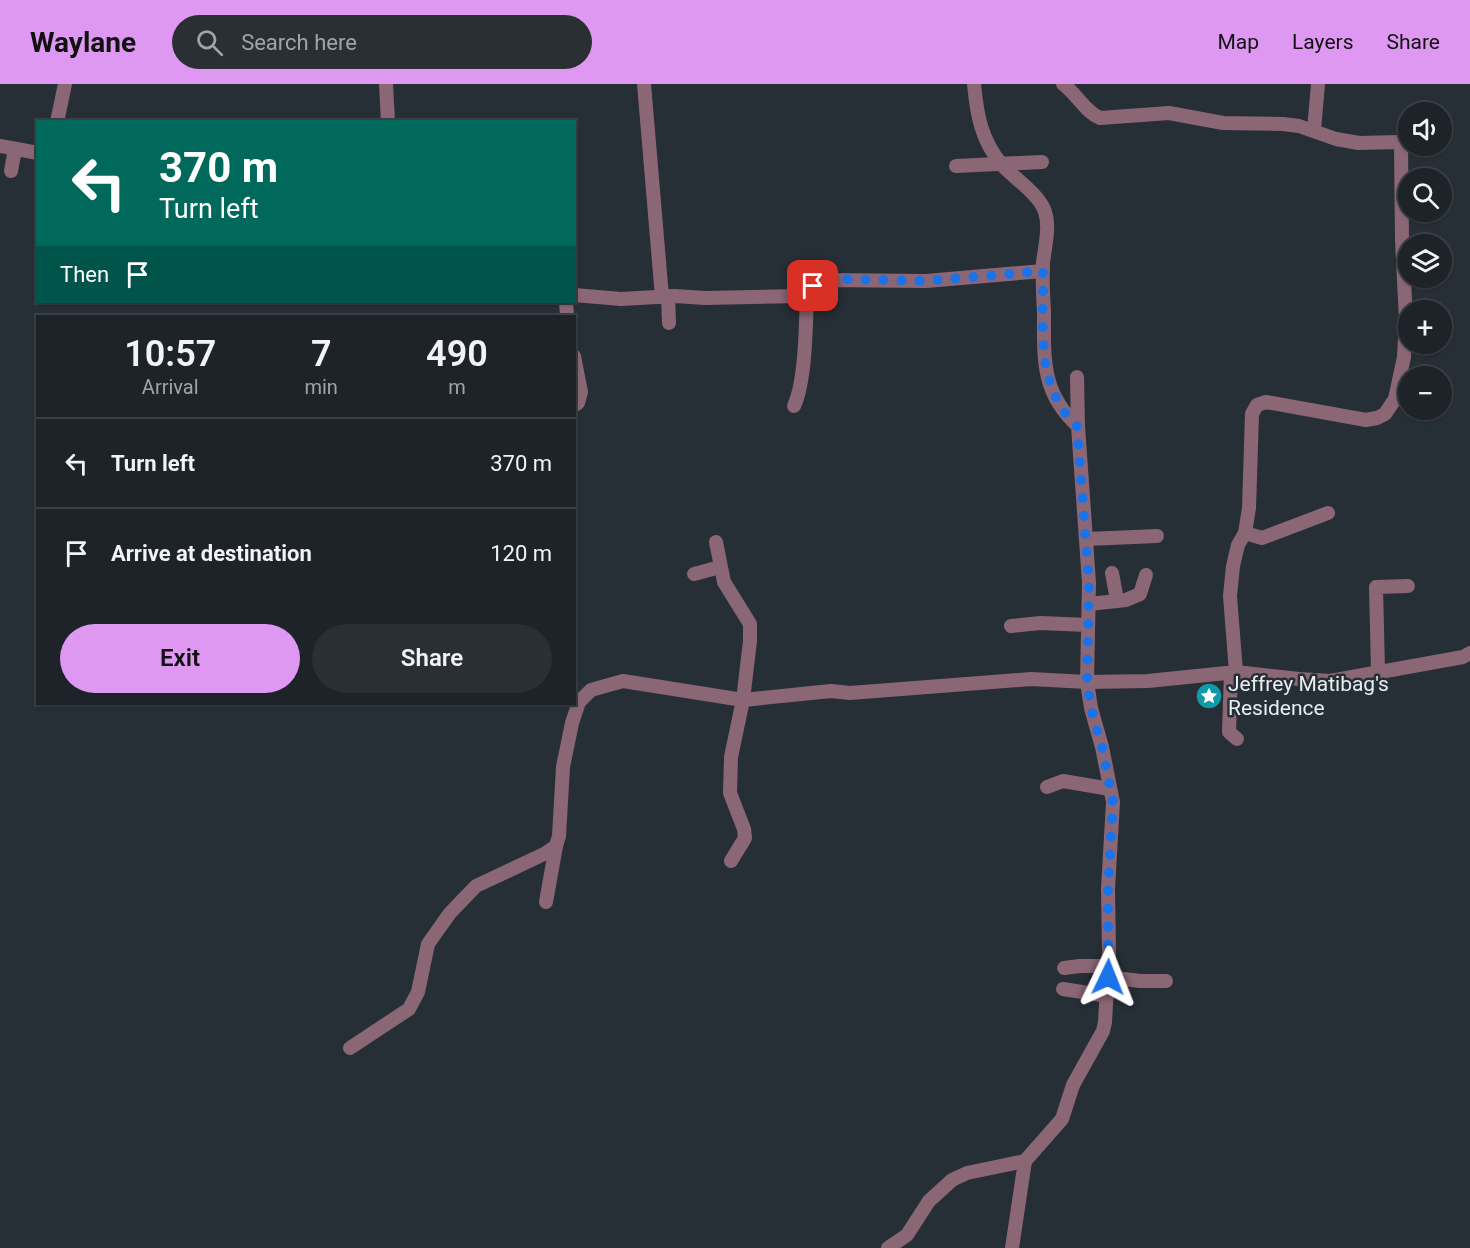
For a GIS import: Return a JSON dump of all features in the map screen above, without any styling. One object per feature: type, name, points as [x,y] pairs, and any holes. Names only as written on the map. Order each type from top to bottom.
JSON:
[{"type":"street","points":[[57,120],[65,84]]},
{"type":"street","points":[[386,84],[388,120]]},
{"type":"street","points":[[644,84],[669,323]]},
{"type":"street","points":[[974,84],[985,140],[1002,165],[1024,185],[1045,210],[1047,221],[1043,271],[1044,363],[1051,391],[1066,416],[1077,426]]},
{"type":"street","points":[[1063,84],[1093,115],[1100,118],[1169,113],[1223,123],[1283,124],[1359,143],[1399,142],[1401,144],[1406,320],[1404,357],[1395,399],[1385,414],[1366,420],[1266,402],[1257,405],[1252,414],[1249,508],[1245,533],[1238,545],[1233,566],[1230,596],[1233,672],[1229,732],[1237,739]]},
{"type":"street","points":[[1314,130],[1318,84]]},
{"type":"street","points":[[0,146],[36,153]]},
{"type":"street","points":[[11,171],[15,149]]},
{"type":"street","points":[[956,166],[1042,162]]},
{"type":"street","points":[[576,295],[605,299],[780,297],[799,296],[825,280],[926,281],[1043,271]]},
{"type":"street","points":[[794,406],[798,398],[802,364],[807,291]]},
{"type":"street","points":[[576,366],[581,392],[576,404]]},
{"type":"street","points":[[1012,1248],[1025,1161],[1062,1119],[1073,1085],[1102,1031],[1105,1022],[1109,971],[1108,889],[1113,802],[1087,682],[1089,604],[1087,539],[1077,426],[1077,377]]},
{"type":"street","points":[[1245,533],[1262,538],[1328,513]]},
{"type":"street","points":[[1087,539],[1157,536]]},
{"type":"street","points":[[716,542],[724,582],[750,624],[743,700],[731,757],[730,793],[744,829],[745,838],[731,861]]},
{"type":"street","points":[[694,574],[720,567]]},
{"type":"street","points":[[1112,573],[1118,600]]},
{"type":"street","points":[[1089,604],[1126,600],[1140,594],[1146,575]]},
{"type":"street","points":[[1378,671],[1376,587],[1408,586]]},
{"type":"street","points":[[1011,626],[1040,623],[1089,625]]},
{"type":"street","points":[[546,902],[559,836],[563,767],[572,723],[579,702],[591,690],[628,681],[743,700],[831,691],[850,693],[1031,679],[1087,682],[1148,681],[1233,672],[1330,681],[1463,657],[1470,653]]},
{"type":"street","points":[[1047,787],[1063,781],[1110,789]]},
{"type":"street","points":[[350,1048],[409,1009],[418,992],[428,944],[450,913],[476,886],[556,846]]},
{"type":"street","points":[[1064,968],[1080,966],[1109,971],[1140,981],[1166,981]]},
{"type":"street","points":[[1063,989],[1107,996]]},
{"type":"street","points":[[888,1248],[907,1235],[929,1201],[952,1180],[967,1173],[1025,1161]]},
{"type":"place","name":"Jeffrey Matibag's Residence","points":[[1209,696]]},
{"type":"route","points":[[813,286],[825,280],[838,279],[926,281],[1043,271],[1044,363],[1051,391],[1066,416],[1077,426],[1084,492],[1089,583],[1087,682],[1113,802],[1108,889],[1108,977]]}]
